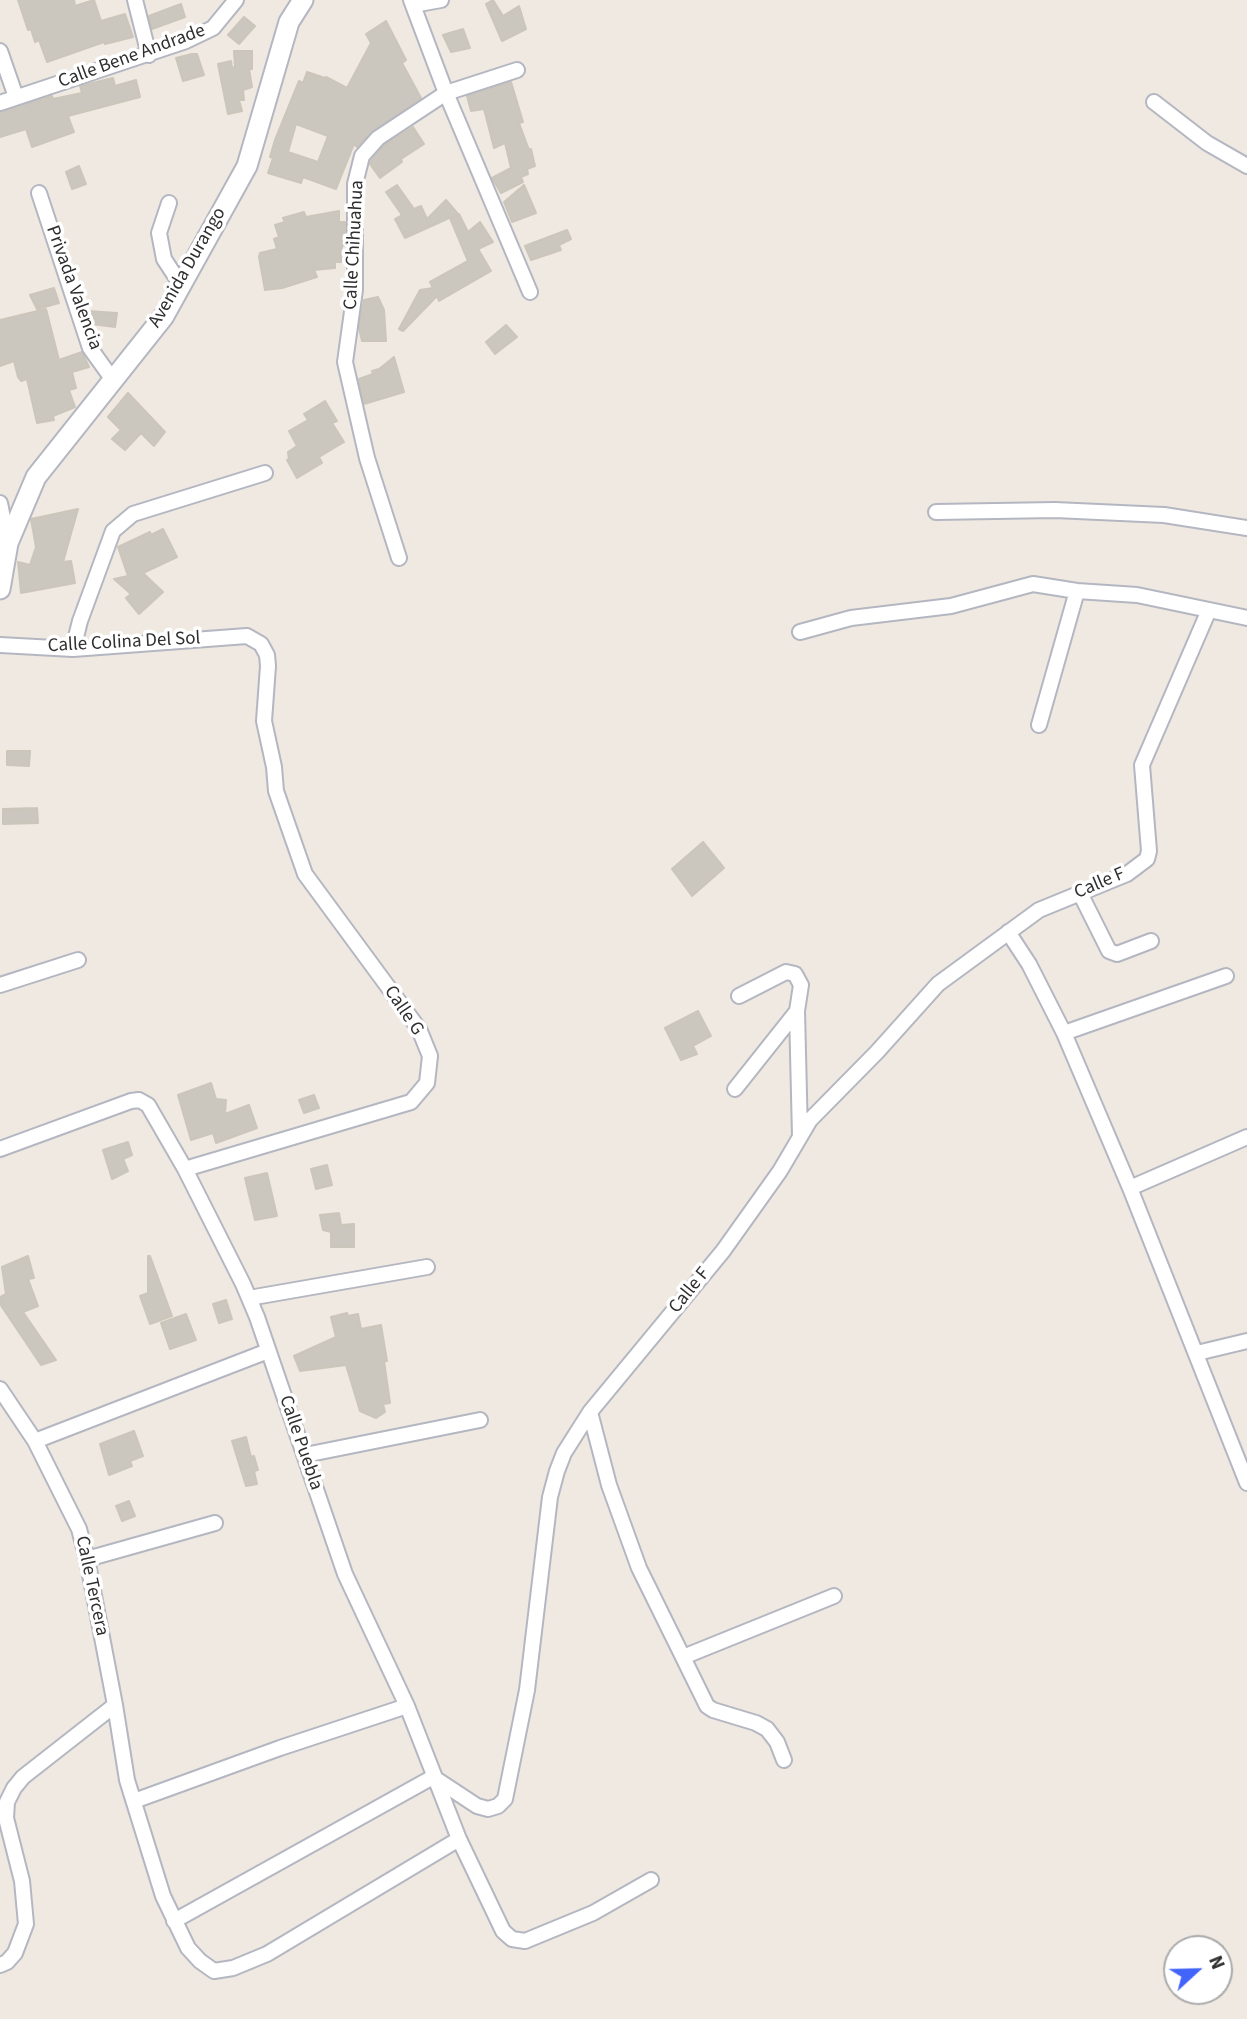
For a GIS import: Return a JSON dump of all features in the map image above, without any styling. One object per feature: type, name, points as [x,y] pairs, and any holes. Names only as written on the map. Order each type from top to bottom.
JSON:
[{"type":"main road","name":"Avenida Durango","points":[[0,589],[8,543],[36,477],[164,316],[247,166],[289,22],[303,0]]},
{"type":"street","points":[[135,0],[149,55]]},
{"type":"street","name":"Calle Bene Andrade","points":[[0,103],[186,41],[213,28],[236,0]]},
{"type":"street","points":[[441,0],[412,2],[446,93],[530,292]]},
{"type":"street","points":[[0,51],[16,97]]},
{"type":"street","name":"Calle Chihuahua","points":[[399,558],[367,458],[345,362],[355,290],[355,184],[362,156],[378,138],[446,93],[517,70]]},
{"type":"street","points":[[1154,102],[1207,143],[1247,166]]},
{"type":"street","name":"Privada Valencia","points":[[39,193],[90,348],[113,380]]},
{"type":"street","points":[[169,203],[159,233],[164,259],[181,285]]},
{"type":"street","points":[[73,649],[80,621],[113,531],[133,514],[265,473]]},
{"type":"street","points":[[0,503],[8,543]]},
{"type":"street","points":[[936,512],[1055,510],[1164,515],[1247,528]]},
{"type":"street","points":[[800,632],[851,618],[951,606],[1033,584],[1077,591],[1137,595],[1247,618]]},
{"type":"street","points":[[1039,725],[1077,591]]},
{"type":"street","name":"Calle F","points":[[433,1777],[477,1806],[488,1809],[498,1806],[505,1799],[527,1690],[550,1497],[565,1453],[590,1412],[723,1251],[780,1171],[810,1120],[877,1052],[938,984],[1039,910],[1127,874],[1147,859],[1150,851],[1142,765],[1209,610]]},
{"type":"street","name":"Calle Colina Del Sol","points":[[0,645],[73,649],[247,636]]},
{"type":"street","name":"Calle G","points":[[185,1169],[411,1102],[427,1083],[430,1056],[419,1029],[305,874],[286,826],[276,791],[264,721],[267,655],[261,644],[247,636]]},
{"type":"street","points":[[1080,893],[1109,951],[1117,954],[1151,942]]},
{"type":"street","points":[[1008,932],[1029,964],[1064,1033],[1130,1188],[1247,1483]]},
{"type":"street","points":[[0,985],[78,960]]},
{"type":"street","points":[[739,996],[786,972],[796,974],[800,985],[797,1011],[800,1136]]},
{"type":"street","points":[[1064,1033],[1226,976]]},
{"type":"street","points":[[735,1089],[797,1011]]},
{"type":"street","name":"Calle Puebla","points":[[0,1149],[131,1101],[139,1100],[148,1105],[185,1169],[249,1298],[345,1574],[407,1706],[459,1839],[503,1931],[512,1939],[525,1941],[593,1913],[652,1880]]},
{"type":"street","points":[[1130,1188],[1246,1140]]},
{"type":"street","points":[[249,1298],[427,1267]]},
{"type":"street","points":[[1197,1353],[1247,1341]]},
{"type":"street","points":[[35,1441],[268,1351]]},
{"type":"street","name":"Calle Tercera","points":[[0,1389],[35,1441],[74,1518],[87,1559],[127,1780],[159,1886],[188,1948],[214,1971],[233,1968],[267,1954],[459,1839]]},
{"type":"street","points":[[590,1412],[609,1485],[639,1568],[707,1706],[767,1729],[777,1742],[784,1760]]},
{"type":"street","points":[[305,1455],[480,1420]]},
{"type":"street","points":[[87,1559],[215,1523]]},
{"type":"street","points":[[683,1657],[834,1596]]},
{"type":"street","points":[[0,1965],[15,1953],[26,1924],[22,1881],[6,1818],[7,1802],[23,1777],[115,1705]]},
{"type":"street","points":[[134,1801],[407,1706]]},
{"type":"street","points":[[174,1921],[433,1777]]},
{"type":"building","points":[[18,0],[74,0],[75,6],[94,0],[101,21],[125,14],[133,37],[105,44],[104,42],[47,62],[39,40],[35,42],[31,29],[28,30]]},
{"type":"building","points":[[493,0],[503,16],[519,6],[526,29],[502,41],[486,4]]},
{"type":"building","points":[[181,4],[185,17],[152,29],[149,16]]},
{"type":"building","points":[[244,17],[255,26],[239,44],[228,35]]},
{"type":"building","points":[[386,21],[406,60],[402,63],[421,98],[373,130],[357,147],[354,144],[336,189],[303,177],[301,183],[268,173],[275,140],[299,81],[303,83],[307,72],[326,77],[347,88],[371,43],[366,34]],"holes":[[[296,124],[328,136],[318,162],[288,152]]]},
{"type":"building","points":[[463,29],[470,48],[451,52],[443,35]]},
{"type":"building","points":[[234,51],[252,51],[252,69],[249,69],[252,87],[243,90],[244,100],[239,100],[242,111],[228,114],[218,64],[231,61],[232,68],[235,67]]},
{"type":"building","points":[[197,54],[204,75],[183,81],[176,58]]},
{"type":"building","points":[[113,78],[115,86],[136,80],[140,97],[68,116],[74,132],[32,147],[26,129],[0,137],[0,112],[52,96],[53,99],[82,93],[80,86]]},
{"type":"building","points":[[511,82],[523,122],[519,123],[529,150],[531,149],[535,166],[527,169],[528,174],[521,177],[523,182],[501,193],[492,178],[511,168],[505,143],[494,148],[484,109],[471,111],[467,96]]},
{"type":"building","points":[[413,127],[424,144],[401,159],[402,162],[380,178],[370,164],[371,161],[384,145]]},
{"type":"building","points":[[79,166],[86,184],[72,189],[66,172]]},
{"type":"building","points":[[397,185],[414,209],[421,206],[427,219],[446,200],[458,214],[405,238],[395,219],[402,215],[386,192]]},
{"type":"building","points":[[524,185],[536,213],[512,222],[504,202]]},
{"type":"building","points":[[339,211],[339,222],[345,222],[345,246],[342,245],[341,262],[335,262],[335,268],[314,270],[317,277],[282,288],[265,290],[259,257],[260,253],[277,249],[274,239],[279,237],[275,225],[285,222],[283,218],[304,212],[306,217]]},
{"type":"building","points":[[459,214],[468,232],[480,222],[493,242],[478,249],[491,271],[439,301],[437,296],[403,331],[399,329],[420,290],[433,288],[430,282],[468,261],[450,218]]},
{"type":"building","points":[[567,230],[571,239],[559,245],[561,250],[531,260],[525,246]]},
{"type":"building","points":[[54,288],[59,303],[37,309],[30,295]]},
{"type":"building","points":[[378,297],[384,310],[386,341],[362,341],[359,328],[364,300]]},
{"type":"building","points":[[46,309],[59,360],[82,352],[89,367],[72,372],[76,388],[69,390],[75,407],[53,416],[54,420],[37,423],[27,379],[21,381],[18,377],[14,361],[0,366],[0,320]]},
{"type":"building","points":[[88,311],[117,313],[115,327],[92,324]]},
{"type":"building","points":[[506,325],[517,337],[495,354],[486,342]]},
{"type":"building","points":[[394,357],[404,392],[364,404],[359,379],[373,374],[372,371]]},
{"type":"building","points":[[128,393],[165,432],[154,446],[141,433],[125,450],[112,439],[121,430],[108,417]]},
{"type":"building","points":[[325,401],[337,421],[332,423],[344,442],[319,457],[322,463],[297,478],[287,460],[288,452],[297,446],[289,431],[308,420],[304,414]]},
{"type":"building","points":[[78,509],[63,562],[71,561],[75,583],[21,593],[18,562],[30,565],[36,547],[31,519]]},
{"type":"building","points":[[163,529],[177,557],[143,573],[163,592],[139,614],[126,598],[131,594],[114,579],[128,576],[118,547]]},
{"type":"building","points":[[7,751],[30,751],[29,766],[7,765]]},
{"type":"building","points":[[37,808],[38,823],[3,824],[3,809]]},
{"type":"building","points":[[703,842],[724,868],[692,896],[672,869]]},
{"type":"building","points":[[698,1011],[711,1036],[693,1046],[697,1054],[681,1060],[665,1028]]},
{"type":"building","points":[[211,1083],[216,1099],[226,1100],[225,1114],[249,1105],[257,1128],[216,1143],[213,1133],[191,1140],[178,1095]]},
{"type":"building","points":[[314,1095],[319,1108],[304,1113],[299,1100]]},
{"type":"building","points":[[128,1142],[132,1155],[123,1159],[128,1171],[112,1179],[103,1150]]},
{"type":"building","points":[[327,1165],[332,1185],[316,1189],[311,1169]]},
{"type":"building","points":[[267,1173],[277,1216],[255,1220],[245,1178]]},
{"type":"building","points":[[339,1213],[341,1225],[354,1224],[354,1247],[331,1247],[331,1232],[323,1230],[320,1215]]},
{"type":"building","points":[[28,1256],[34,1278],[28,1279],[38,1306],[23,1312],[56,1360],[41,1365],[0,1304],[0,1297],[6,1294],[2,1267]]},
{"type":"building","points":[[148,1256],[172,1316],[150,1324],[140,1296],[148,1293]]},
{"type":"building","points":[[226,1300],[232,1319],[219,1323],[213,1304]]},
{"type":"building","points":[[347,1313],[348,1316],[358,1314],[361,1329],[381,1325],[390,1403],[383,1404],[385,1412],[376,1418],[360,1411],[346,1365],[300,1371],[294,1356],[336,1337],[331,1317]]},
{"type":"building","points":[[186,1314],[196,1340],[170,1349],[161,1323]]},
{"type":"building","points":[[134,1431],[143,1456],[130,1461],[132,1466],[109,1475],[100,1444]]},
{"type":"building","points":[[246,1437],[251,1457],[254,1456],[258,1470],[254,1471],[257,1484],[246,1486],[232,1441]]},
{"type":"building","points":[[129,1501],[135,1516],[122,1521],[116,1506]]}]
